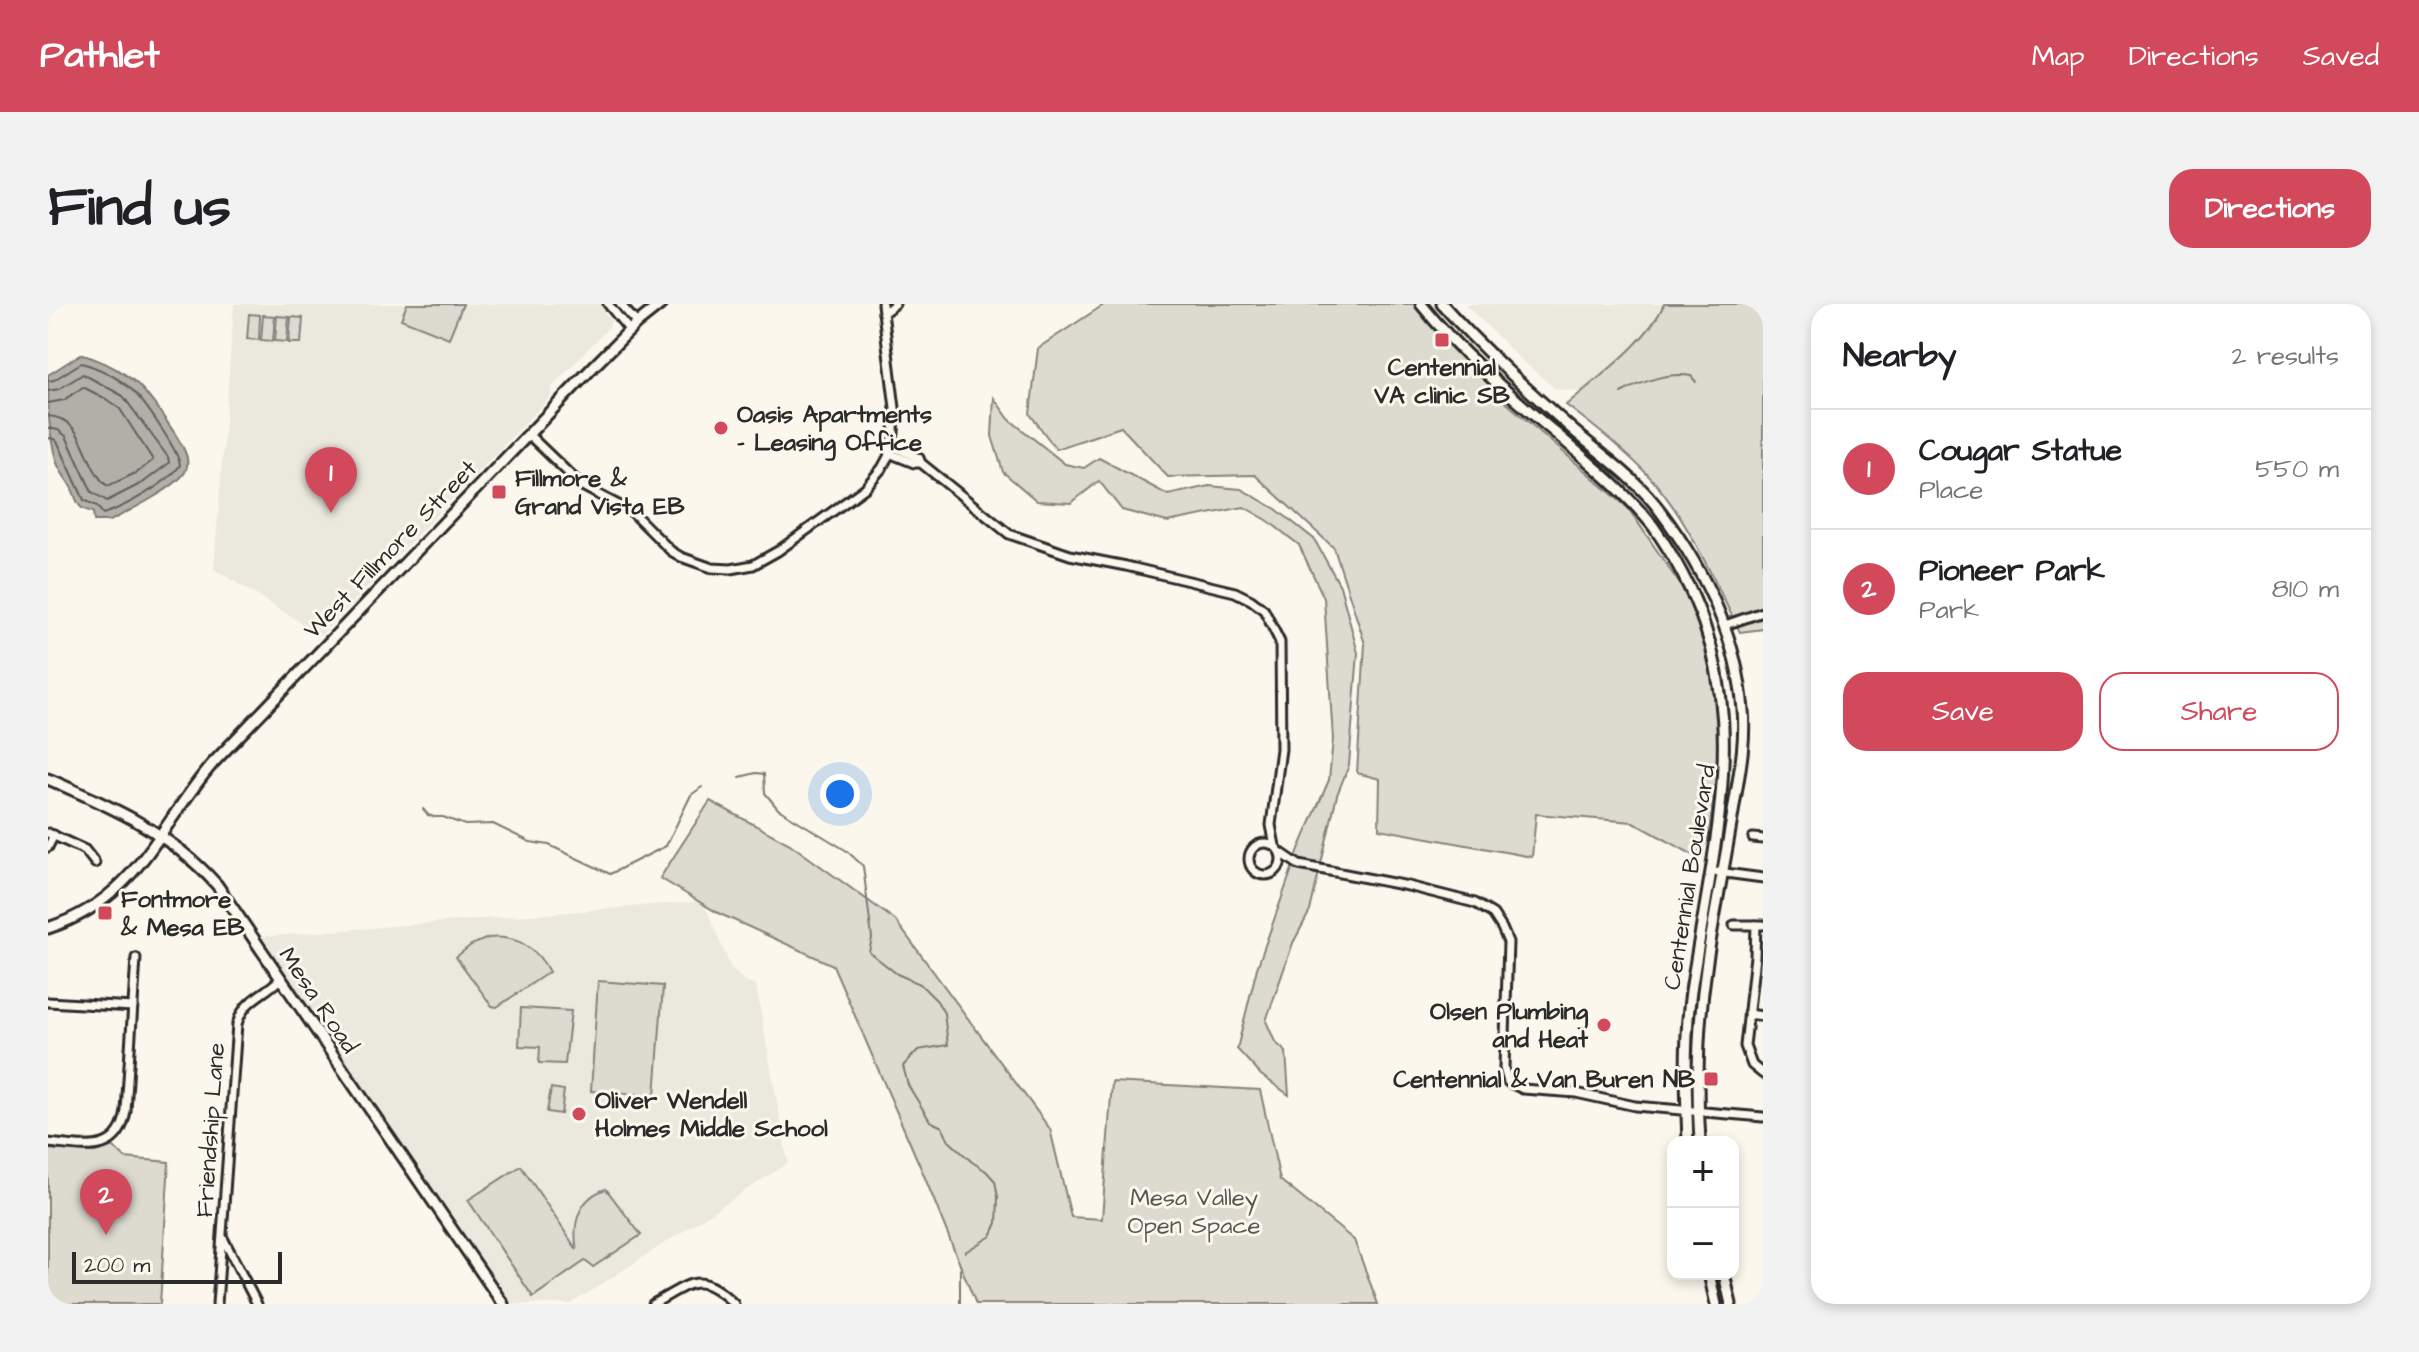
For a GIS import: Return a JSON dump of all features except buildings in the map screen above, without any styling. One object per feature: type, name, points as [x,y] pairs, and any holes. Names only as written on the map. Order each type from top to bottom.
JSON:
[{"type":"main road","name":"West Fillmore Street","points":[[48,928],[78,916],[110,895],[132,875],[213,763],[528,434],[634,327],[661,304]]},
{"type":"main road","name":"Centennial Boulevard","points":[[1421,304],[1470,358],[1588,461],[1652,525],[1676,558],[1701,602],[1715,637],[1729,712],[1727,788],[1689,1136]]},
{"type":"main road","name":"Centennial Boulevard","points":[[1442,304],[1463,328],[1638,485],[1688,550],[1714,596],[1737,670],[1743,711],[1742,758],[1718,872]]},
{"type":"main road","points":[[1588,461],[1597,450]]},
{"type":"main road","name":"Mesa Road","points":[[48,779],[100,802],[161,835],[193,859],[217,885],[503,1304]]},
{"type":"main road","name":"Centennial Boulevard","points":[[1692,1112],[1698,1136]]},
{"type":"main road","points":[[1710,1280],[1716,1304]]},
{"type":"main road","points":[[1725,1280],[1731,1304]]},
{"type":"street","points":[[608,304],[634,327]]},
{"type":"street","points":[[620,304],[634,327]]},
{"type":"street","points":[[528,434],[582,486],[632,512],[671,551],[701,566],[722,569],[753,565],[778,551],[865,488],[882,468],[890,450],[895,408],[882,304]]},
{"type":"street","points":[[883,313],[895,304]]},
{"type":"street","points":[[890,450],[919,458],[921,463],[1009,534],[1070,555],[1235,592],[1264,610],[1280,642],[1281,749],[1271,825],[1281,864],[1277,870]]},
{"type":"street","points":[[1725,625],[1763,612]]},
{"type":"street","points":[[1271,825],[1261,843],[1250,854],[1250,867],[1264,876],[1299,865],[1408,886],[1475,903],[1493,914],[1508,942],[1504,1068],[1508,1082],[1523,1089],[1576,1093],[1635,1106],[1763,1117]]},
{"type":"street","points":[[48,847],[51,834],[85,850],[95,863]]},
{"type":"street","points":[[1753,838],[1763,839]]},
{"type":"street","points":[[1261,843],[1277,849],[1299,865]]},
{"type":"street","points":[[1718,872],[1763,878]]},
{"type":"street","points":[[1734,925],[1760,925],[1745,1038],[1752,1065],[1763,1074]]},
{"type":"street","points":[[48,1143],[98,1146],[113,1140],[118,1134],[126,1111],[136,958]]},
{"type":"street","name":"Friendship Lane","points":[[217,1304],[237,1024],[245,1006],[280,979]]},
{"type":"street","points":[[48,1002],[133,1007]]},
{"type":"street","points":[[1748,1014],[1763,1016]]},
{"type":"street","points":[[222,1236],[257,1304]]},
{"type":"street","points":[[653,1304],[684,1286],[702,1282],[718,1288],[734,1304]]},
{"type":"shaded area","points":[[234,304],[612,304],[603,312],[611,320],[609,327],[551,388],[552,395],[321,635],[214,569]]},
{"type":"shaded area","points":[[1465,304],[1664,304],[1659,318],[1614,366],[1581,392],[1555,389]]},
{"type":"shaded area","name":"Oliver Wendell Holmes Middle School","points":[[703,901],[731,968],[743,980],[756,985],[788,1163],[571,1304],[509,1304],[258,937]]},
{"type":"green space","points":[[407,304],[463,304],[449,338],[401,319]]},
{"type":"green space","points":[[1105,304],[1414,304],[1501,398],[1628,508],[1694,605],[1724,721],[1708,840],[1695,856],[1633,822],[1536,814],[1532,857],[1379,829],[1380,779],[1357,773],[1365,644],[1334,548],[1255,475],[1168,477],[1121,427],[1056,449],[1030,414],[1038,348]]},
{"type":"green space","points":[[1664,304],[1763,304],[1763,629],[1740,632],[1674,508],[1646,473],[1566,405],[1634,346]]},
{"type":"green space","points":[[249,314],[260,315],[259,340],[247,339]]},
{"type":"green space","points":[[263,315],[275,316],[273,341],[261,340]]},
{"type":"green space","points":[[277,316],[289,317],[287,342],[275,341]]},
{"type":"green space","points":[[291,317],[303,318],[301,343],[289,343]]},
{"type":"green space","points":[[994,398],[1009,419],[1065,464],[1084,468],[1099,458],[1168,495],[1209,486],[1241,489],[1276,509],[1314,539],[1340,586],[1358,653],[1349,765],[1337,795],[1310,911],[1293,943],[1266,1021],[1275,1042],[1286,1052],[1289,1095],[1261,1075],[1237,1049],[1257,968],[1299,849],[1329,780],[1333,739],[1324,598],[1299,545],[1244,507],[1167,522],[1122,510],[1099,481],[1071,503],[1037,501],[1003,472],[992,436]]},
{"type":"green space","name":"Mesa Valley Open Space","points":[[710,801],[790,844],[895,920],[1050,1129],[1071,1217],[1102,1219],[1112,1082],[1260,1090],[1280,1180],[1354,1240],[1378,1304],[976,1304],[833,965],[718,913],[660,878]]},
{"type":"green space","points":[[488,938],[524,944],[532,949],[549,972],[497,1007],[492,1006],[456,957],[471,945]]},
{"type":"green space","points":[[598,981],[663,986],[655,1096],[591,1091]]},
{"type":"green space","points":[[521,1008],[571,1011],[565,1064],[539,1063],[540,1047],[519,1046]]},
{"type":"green space","points":[[551,1088],[564,1090],[561,1114],[547,1112]]},
{"type":"green space","points":[[113,1146],[125,1158],[169,1162],[160,1304],[48,1304],[48,1149],[95,1152]]},
{"type":"green space","points":[[521,1166],[577,1250],[575,1231],[579,1214],[589,1199],[606,1189],[641,1235],[593,1267],[585,1261],[533,1297],[468,1200]]},
{"type":"water","points":[[81,354],[116,369],[140,387],[170,426],[187,459],[186,470],[174,484],[110,521],[94,521],[93,512],[79,505],[59,467],[52,441],[48,375]]},
{"type":"waterway","points":[[1621,393],[1663,377],[1691,376],[1696,382]]},
{"type":"waterway","points":[[740,777],[764,774],[765,793],[778,809],[847,851],[863,866],[872,938],[869,952],[897,974],[920,984],[944,1013],[948,1045],[918,1050],[903,1066],[908,1085],[930,1121],[942,1127],[949,1141],[995,1181],[997,1223],[991,1236],[965,1252]]},
{"type":"waterway","points":[[423,809],[428,815],[465,825],[493,824],[530,842],[549,845],[610,874],[666,846],[691,795],[702,787]]},
{"type":"waterway","points":[[960,1269],[960,1304]]},
{"type":"place","name":"Centennial VA clinic SB","points":[[1442,340]]},
{"type":"place","name":"Oasis Apartments - Leasing Office","points":[[721,428]]},
{"type":"place","name":"Fillmore & Grand Vista EB","points":[[499,492]]},
{"type":"place","name":"Cougar Statue","points":[[331,513]]},
{"type":"place","name":"Fontmore & Mesa EB","points":[[105,913]]},
{"type":"place","name":"Olsen Plumbing and Heat","points":[[1604,1025]]},
{"type":"place","name":"Centennial & Van Buren NB","points":[[1711,1079]]},
{"type":"place","name":"Oliver Wendell Holmes Middle School","points":[[579,1114]]},
{"type":"place","name":"Pioneer Park","points":[[106,1235]]}]
